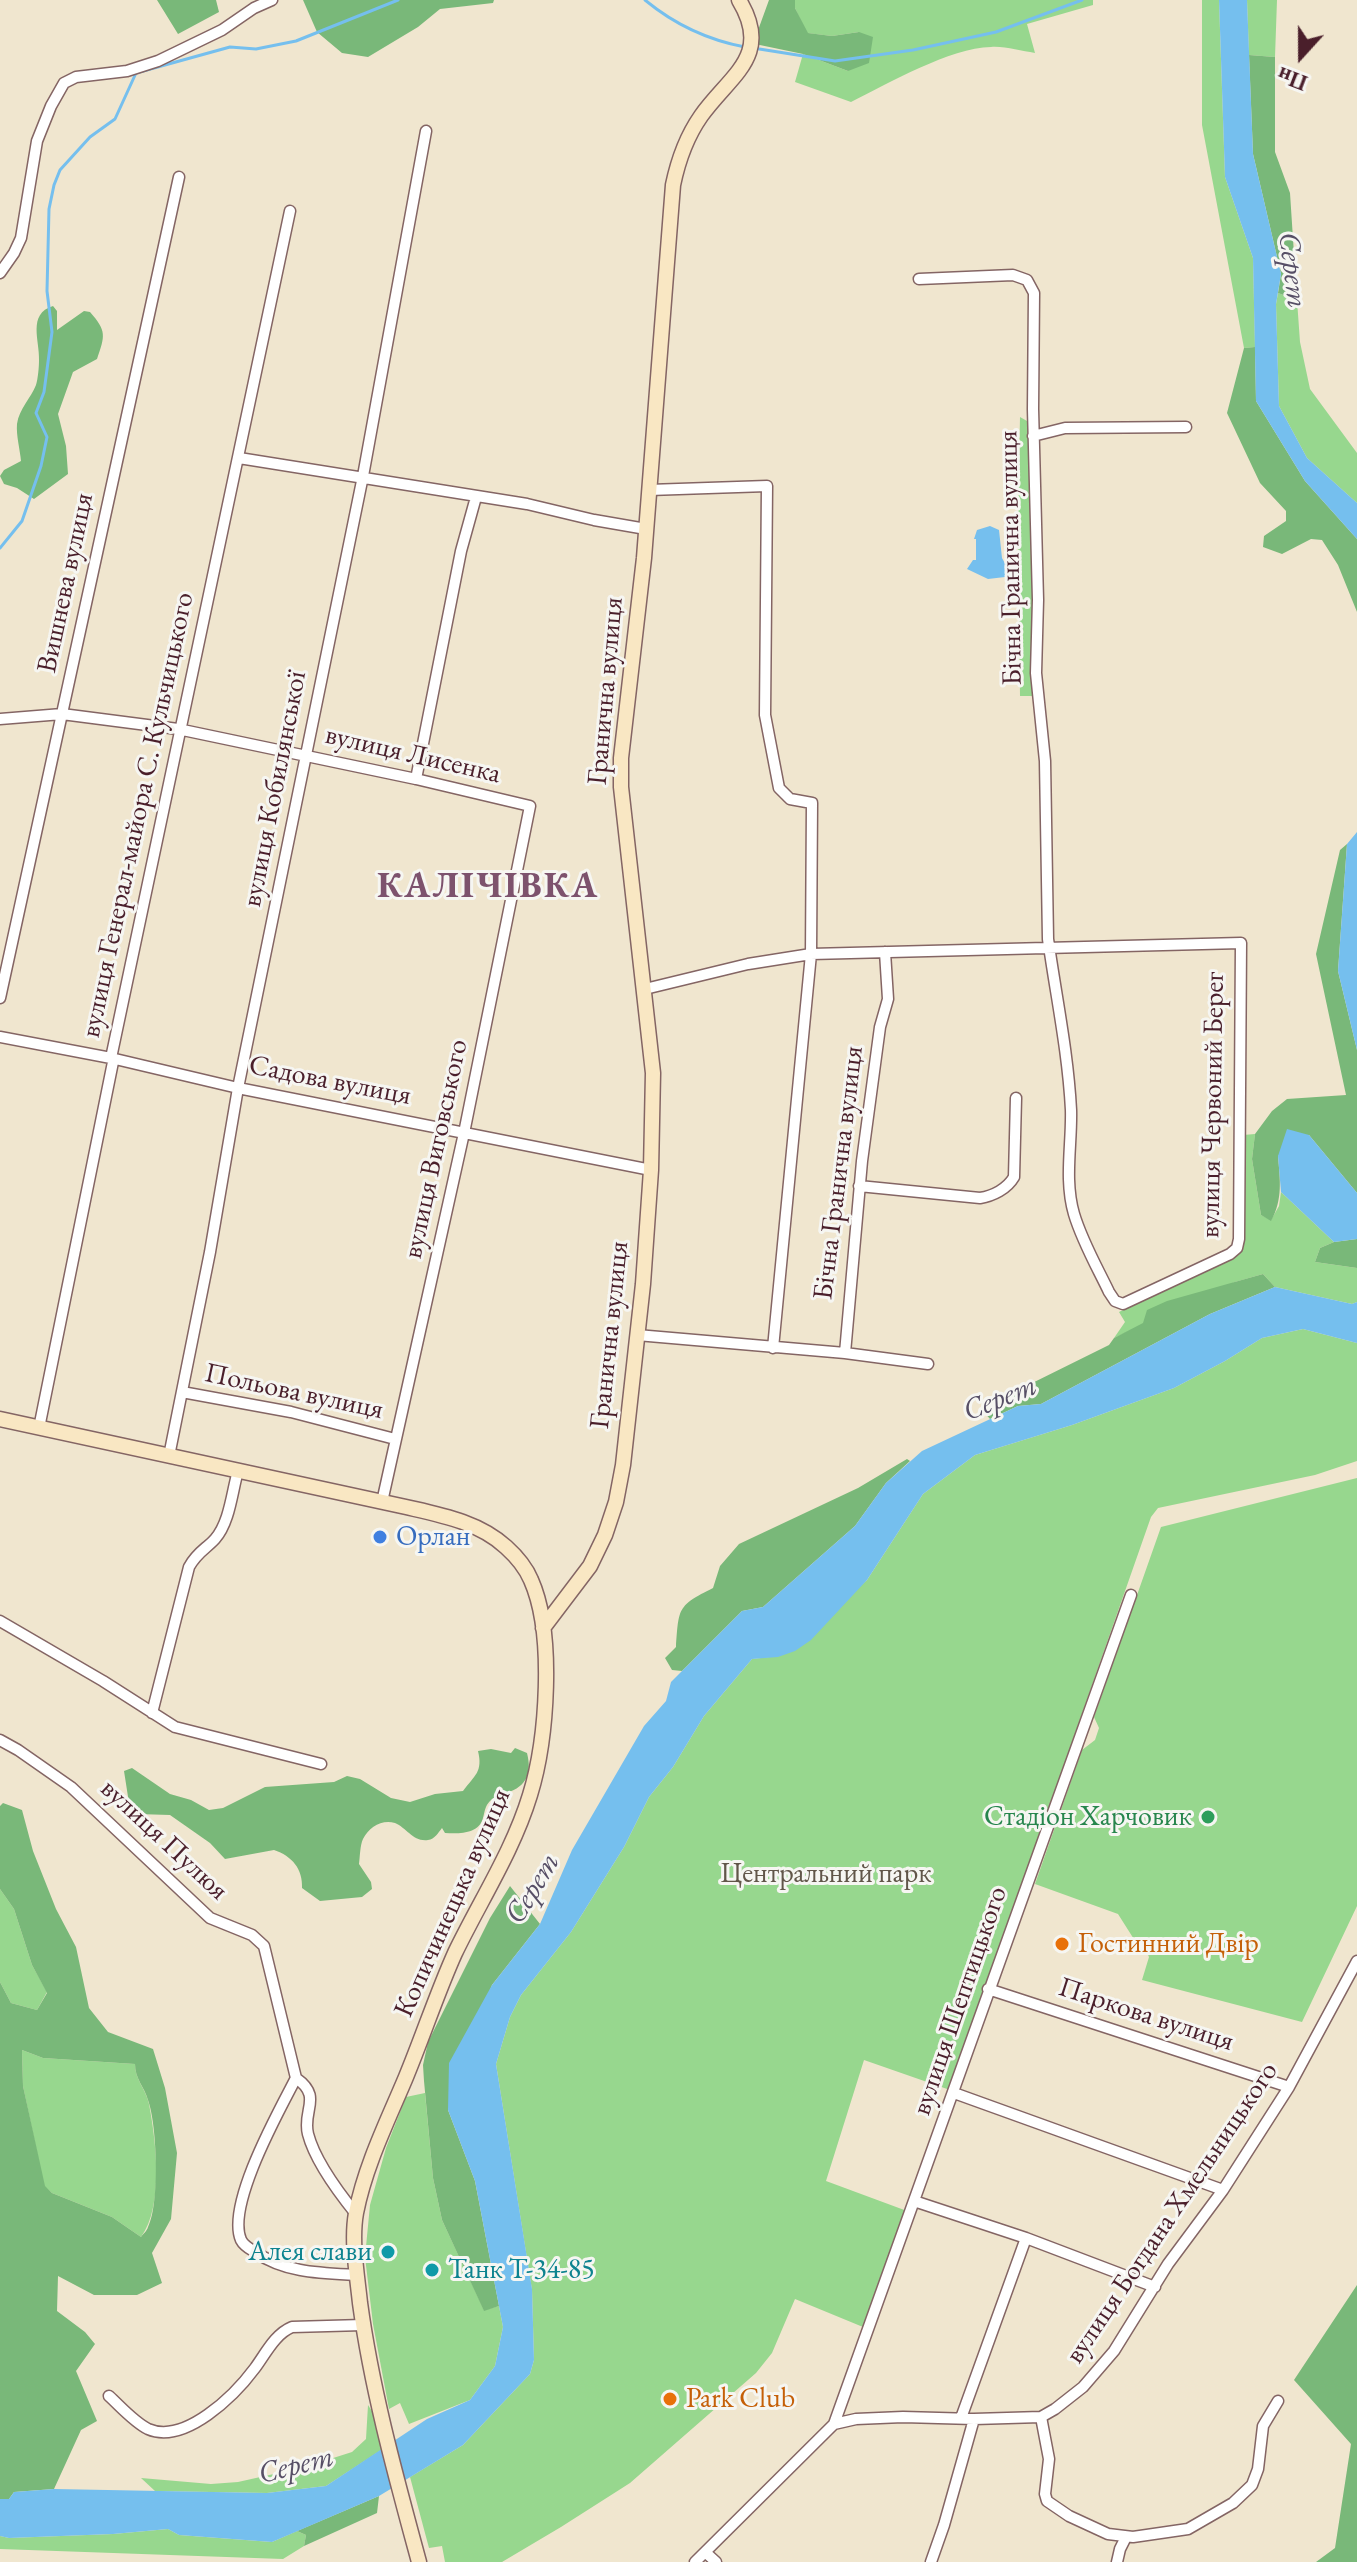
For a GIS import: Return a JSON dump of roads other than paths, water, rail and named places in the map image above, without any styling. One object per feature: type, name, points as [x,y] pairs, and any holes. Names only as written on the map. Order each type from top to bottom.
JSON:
[{"type":"street","points":[[0,273],[21,238],[37,141],[64,83],[76,77],[127,71],[158,61],[222,30],[254,8],[272,0]]},
{"type":"street","name":"Гранична вулиця","points":[[543,1628],[590,1566],[611,1520],[623,1465],[651,1170],[653,1073],[621,772],[622,741],[646,529],[673,185],[681,156],[698,121],[736,77],[751,45],[751,22],[739,0]]},
{"type":"street","name":"вулиця Кобилянської","points":[[169,1456],[210,1252],[238,1088],[363,476],[426,131]]},
{"type":"street","name":"Вишнева вулиця","points":[[0,998],[179,177]]},
{"type":"street","name":"вулиця Генерал-майора С. Кульчицького","points":[[39,1428],[178,729],[290,211]]},
{"type":"street","name":"Бічна Гранична вулиця","points":[[919,279],[1008,275],[1024,278],[1031,283],[1035,303],[1036,673],[1045,761],[1049,947]]},
{"type":"street","points":[[1033,436],[1065,428],[1186,427]]},
{"type":"street","points":[[239,458],[527,504],[646,529]]},
{"type":"street","name":"Бічна Гранична вулиця","points":[[649,490],[767,486],[768,649],[764,705],[779,788],[790,799],[812,803],[811,954],[773,1348]]},
{"type":"street","points":[[416,779],[461,551],[476,497]]},
{"type":"street","name":"вулиця Лисенка","points":[[0,719],[62,714],[178,729],[530,806]]},
{"type":"street","name":"вулиця Виговського","points":[[382,1502],[464,1133],[530,806]]},
{"type":"street","name":"вулиця Червоний Берег","points":[[1241,943],[1238,1244],[1230,1254],[1125,1304],[1115,1301],[1109,1292],[1072,1205],[1070,1098],[1049,947],[1241,943]]},
{"type":"street","points":[[645,989],[748,964],[811,954],[1049,947]]},
{"type":"street","name":"Бічна Гранична вулиця","points":[[845,1353],[859,1186],[880,1027],[888,999],[885,952]]},
{"type":"street","name":"Садова вулиця","points":[[0,1037],[651,1170]]},
{"type":"street","points":[[859,1186],[980,1198],[995,1194],[1009,1185],[1014,1177],[1016,1098]]},
{"type":"street","points":[[637,1335],[845,1353],[928,1364]]},
{"type":"street","name":"Польова вулиця","points":[[182,1392],[291,1412],[395,1439]]},
{"type":"street","name":"Копичинецька вулиця","points":[[0,1419],[382,1502],[468,1524],[497,1539],[514,1555],[532,1582],[543,1628],[546,1664],[543,1726],[530,1796],[455,1955],[383,2133],[356,2214],[357,2275],[363,2325],[381,2415],[419,2562]]},
{"type":"street","points":[[152,1713],[189,1567],[201,1549],[215,1539],[226,1518],[238,1471]]},
{"type":"street","name":"вулиця Шептицького","points":[[834,2424],[1131,1595]]},
{"type":"street","points":[[0,1621],[175,1727],[321,1764]]},
{"type":"street","name":"вулиця Пулюя","points":[[0,1740],[71,1787],[210,1918],[252,1935],[261,1942],[296,2078],[306,2086],[311,2096],[307,2130],[310,2140],[330,2178],[356,2214]]},
{"type":"street","name":"вулиця Богдана Хмельницького","points":[[1041,2417],[1083,2387],[1100,2368],[1168,2264],[1223,2190],[1289,2087],[1357,1961]]},
{"type":"street","name":"Паркова вулиця","points":[[988,1989],[1289,2087]]},
{"type":"street","points":[[296,2078],[250,2171],[240,2216],[240,2238],[253,2251],[279,2265],[303,2272],[357,2275]]},
{"type":"street","points":[[954,2093],[1223,2190]]},
{"type":"street","points":[[914,2201],[1026,2238],[1155,2287]]},
{"type":"street","points":[[961,2418],[1026,2238]]},
{"type":"street","points":[[109,2396],[147,2428],[174,2432],[195,2424],[248,2377],[282,2331],[292,2327],[363,2325]]},
{"type":"street","points":[[695,2562],[834,2424],[856,2419],[1041,2417],[1049,2450],[1047,2501],[1089,2526],[1126,2537],[1188,2529],[1233,2503],[1252,2485],[1258,2469],[1263,2426],[1278,2401]]},
{"type":"street","points":[[931,2562],[974,2419]]},
{"type":"street","points":[[1117,2562],[1126,2537]]},
{"type":"street","points":[[705,2552],[716,2562]]},
{"type":"water","points":[[1219,0],[1247,0],[1253,154],[1281,274],[1276,304],[1279,406],[1307,458],[1357,503],[1357,539],[1305,481],[1256,401],[1253,258],[1225,177]]},
{"type":"water","points":[[990,526],[999,530],[1002,558],[1008,569],[1005,577],[988,579],[967,569],[976,560],[974,539],[977,530]]},
{"type":"water","points":[[1357,832],[1357,1050],[1338,971],[1347,844]]},
{"type":"water","points":[[1287,1129],[1309,1135],[1357,1193],[1357,1239],[1334,1242],[1281,1192],[1278,1156]]},
{"type":"water","points":[[1275,1287],[1352,1304],[1357,1302],[1357,1343],[1303,1329],[1262,1338],[1174,1388],[1072,1425],[975,1455],[923,1494],[867,1580],[811,1640],[795,1651],[778,1657],[752,1659],[704,1716],[673,1767],[649,1797],[624,1847],[571,1932],[521,1995],[510,2017],[496,2064],[532,2289],[534,2360],[530,2374],[463,2445],[379,2496],[272,2542],[179,2535],[168,2529],[113,2534],[0,2536],[0,2499],[9,2499],[14,2492],[54,2489],[267,2493],[326,2486],[427,2419],[470,2400],[495,2366],[503,2327],[475,2181],[448,2110],[449,2063],[492,1985],[540,1924],[572,1850],[644,1726],[666,1701],[671,1682],[742,1611],[763,1607],[855,1526],[886,1483],[922,1451],[1018,1406],[1041,1404],[1210,1314]]},
{"type":"waterway","points":[[0,548],[22,521],[41,466],[47,437],[36,413],[44,392],[52,332],[47,291],[49,209],[60,170],[90,137],[115,119],[136,73],[230,47],[256,49],[296,41],[398,0]]},
{"type":"waterway","points":[[645,0],[692,30],[745,47]]},
{"type":"waterway","points":[[753,48],[835,61],[913,50],[996,32],[1082,0]]},
{"type":"place","name":"Орлан","points":[[380,1537]]},
{"type":"place","name":"Стадіон Харчовик","points":[[1208,1817]]},
{"type":"place","name":"Гостинний Двір","points":[[1062,1944]]},
{"type":"place","name":"Алея слави","points":[[388,2252]]},
{"type":"place","name":"Танк Т-34-85","points":[[432,2270]]},
{"type":"place","name":"Park Club","points":[[670,2399]]},
{"type":"district","name":"КАЛІЧІВКА","points":[[488,887]]},
{"type":"water label","name":"Серет","points":[[1292,270]]},
{"type":"water label","name":"Серет","points":[[1000,1399]]},
{"type":"water label","name":"Серет","points":[[533,1889]]},
{"type":"water label","name":"Серет","points":[[296,2466]]},
{"type":"park label","name":"Центральний парк","points":[[826,1874]]}]
